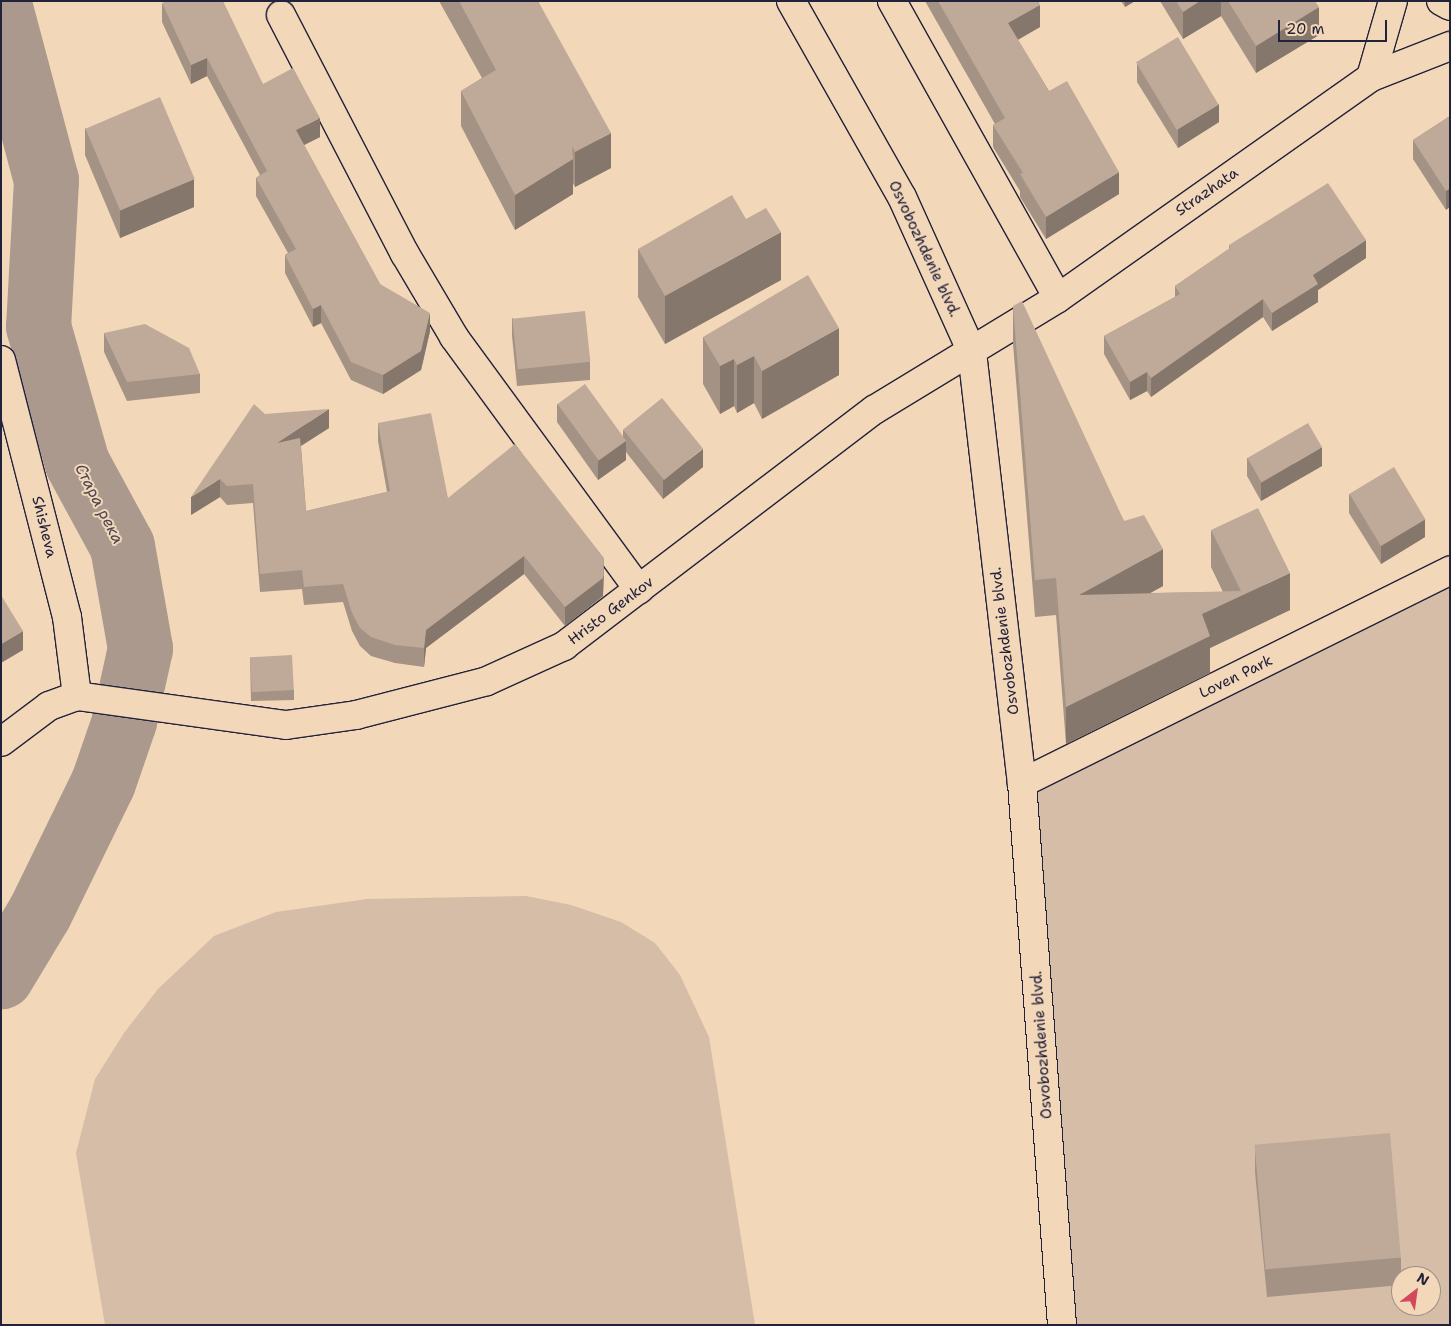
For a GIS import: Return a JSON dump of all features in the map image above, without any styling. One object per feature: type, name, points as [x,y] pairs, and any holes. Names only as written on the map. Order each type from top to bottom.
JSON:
[{"type":"street","name":"Osvobozhdenie blvd.","points":[[791,1],[902,197],[972,352],[1022,783],[1062,1325]]},
{"type":"street","points":[[892,1],[1058,298]]},
{"type":"street","points":[[1371,77],[1393,1]]},
{"type":"street","points":[[1441,1],[1450,6]]},
{"type":"street","points":[[281,15],[405,254],[454,337],[639,590]]},
{"type":"street","name":"Strazhata","points":[[972,352],[1058,298],[1371,77],[1450,46]]},
{"type":"street","name":"Hristo Genkov","points":[[87,697],[286,726],[356,715],[488,681],[564,646],[874,410],[972,352]]},
{"type":"street","name":"Shisheva","points":[[1,360],[87,697]]},
{"type":"street","name":"Loven Park","points":[[1022,783],[1450,571]]},
{"type":"street","points":[[1,742],[49,706],[87,697]]},
{"type":"shaded area","points":[[1450,571],[1450,1325],[1062,1325],[1022,783]]},
{"type":"shaded area","points":[[526,896],[571,905],[621,922],[655,943],[680,975],[709,1037],[755,1325],[105,1325],[76,1153],[95,1079],[124,1033],[158,989],[214,936],[276,912],[367,899]]},
{"type":"building","points":[[166,1],[223,1],[263,84],[293,68],[320,118],[296,130],[380,284],[430,313],[421,351],[383,375],[351,362],[321,305],[313,309],[285,255],[296,249],[256,178],[267,171],[207,58],[191,65],[162,3]]},
{"type":"building","points":[[459,1],[538,1],[611,133],[575,152],[572,146],[573,159],[515,195],[461,91],[496,70]]},
{"type":"building","points":[[938,1],[1038,1],[1040,5],[1008,23],[1049,91],[1067,81],[1119,172],[1046,217],[1020,174],[1023,173],[993,125],[1005,118]]},
{"type":"building","points":[[1176,1],[1200,1],[1183,12]]},
{"type":"building","points":[[1228,1],[1315,1],[1319,7],[1256,46]]},
{"type":"building","points":[[1178,37],[1219,105],[1177,130],[1136,62]]},
{"type":"building","points":[[160,97],[195,179],[120,211],[85,129]]},
{"type":"building","points":[[1450,116],[1450,188],[1446,191],[1413,140]]},
{"type":"building","points":[[1328,183],[1366,240],[1313,275],[1318,284],[1272,313],[1263,299],[1151,378],[1147,372],[1130,382],[1104,336],[1180,294],[1175,286],[1230,248],[1229,245]]},
{"type":"building","points":[[732,195],[746,219],[766,208],[781,232],[665,296],[638,249]]},
{"type":"building","points":[[808,275],[839,328],[762,371],[754,356],[737,365],[734,359],[720,366],[703,337]]},
{"type":"building","points":[[1022,301],[1124,521],[1144,515],[1163,549],[1079,595],[1241,591],[1211,530],[1258,508],[1290,573],[1202,614],[1210,636],[1066,707],[1056,578],[1035,580],[1013,306]]},
{"type":"building","points":[[585,311],[590,362],[518,369],[512,319]]},
{"type":"building","points":[[145,324],[189,348],[200,374],[127,382],[104,333]]},
{"type":"building","points":[[585,384],[626,441],[599,461],[557,404]]},
{"type":"building","points":[[662,398],[703,449],[664,480],[623,429]]},
{"type":"building","points":[[254,404],[265,414],[329,409],[277,443],[300,438],[306,511],[390,491],[378,423],[431,413],[448,498],[515,444],[604,558],[603,578],[565,607],[524,556],[426,630],[424,648],[395,645],[371,637],[360,628],[352,613],[343,584],[304,587],[302,570],[260,574],[253,484],[227,486],[220,479],[191,497]]},
{"type":"building","points":[[1308,423],[1322,447],[1261,482],[1247,458]]},
{"type":"building","points":[[1394,467],[1425,519],[1381,546],[1349,494]]},
{"type":"building","points":[[1,595],[23,631],[1,644]]},
{"type":"building","points":[[292,655],[294,690],[252,692],[250,657]]},
{"type":"building","points":[[1390,1133],[1401,1258],[1265,1269],[1255,1145]]},
{"type":"waterway","name":"Стара река","points":[[1,11],[46,180],[38,326],[77,463],[122,546],[140,648],[124,721],[103,782],[39,913],[1,976]]}]
